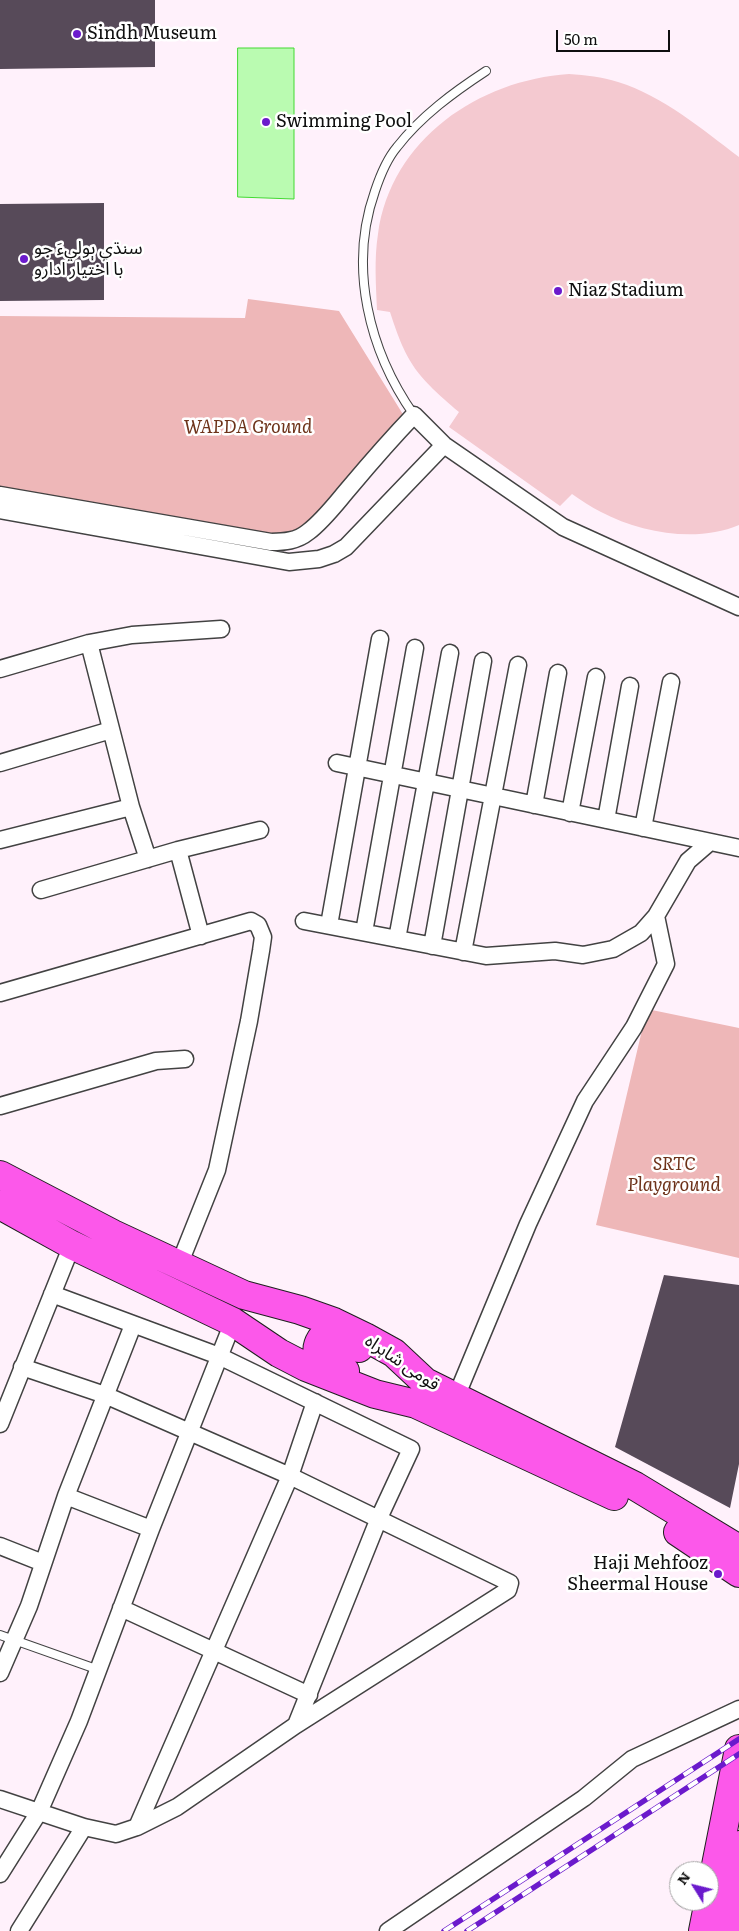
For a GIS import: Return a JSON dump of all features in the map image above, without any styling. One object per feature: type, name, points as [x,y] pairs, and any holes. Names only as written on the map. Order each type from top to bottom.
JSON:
[{"type":"highway","name":"قومی شاہراہ","points":[[0,1175],[113,1234],[244,1296],[300,1310],[334,1322],[394,1353],[421,1393],[626,1502],[693,1541],[739,1573]]},
{"type":"highway","name":"قومی شاہراہ","points":[[0,1205],[72,1245],[233,1322],[279,1353],[306,1367],[375,1394],[421,1393],[456,1397],[635,1486],[739,1548]]},
{"type":"highway","points":[[695,1931],[720,1912],[739,1749]]},
{"type":"highway","points":[[704,1931],[720,1912],[739,1845]]},
{"type":"street","points":[[0,495],[271,542],[284,542],[297,539],[308,532],[382,448],[414,415],[444,445],[563,527],[739,607]]},
{"type":"street","points":[[0,510],[223,551],[298,562],[334,554],[346,547],[444,445]]},
{"type":"street","points":[[0,669],[89,643],[132,635],[221,629]]},
{"type":"street","points":[[329,925],[380,639]]},
{"type":"street","points":[[89,643],[131,806],[148,859]]},
{"type":"street","points":[[364,932],[415,648]]},
{"type":"street","points":[[397,939],[450,653]]},
{"type":"street","points":[[432,946],[483,661]]},
{"type":"street","points":[[463,952],[491,796],[518,665]]},
{"type":"street","points":[[534,805],[558,673]]},
{"type":"street","points":[[570,812],[596,677]]},
{"type":"street","points":[[643,828],[671,682]]},
{"type":"street","points":[[606,820],[630,686]]},
{"type":"street","points":[[0,763],[111,730]]},
{"type":"street","points":[[337,763],[739,848]]},
{"type":"street","points":[[0,840],[131,806]]},
{"type":"street","points":[[41,890],[178,850],[260,830]]},
{"type":"street","points":[[304,921],[486,956],[555,951],[583,955],[613,950],[640,933],[656,916],[688,861],[710,842]]},
{"type":"street","points":[[178,850],[201,936]]},
{"type":"street","points":[[456,1397],[528,1224],[586,1101],[634,1027],[666,964],[656,916]]},
{"type":"street","points":[[0,993],[251,921],[258,925],[263,937],[249,1021],[217,1170],[179,1265]]},
{"type":"street","points":[[0,1106],[156,1061],[185,1059]]},
{"type":"street","points":[[0,1424],[72,1245]]},
{"type":"street","points":[[52,1294],[219,1356],[412,1449],[380,1518],[296,1726]]},
{"type":"street","points":[[0,1874],[40,1812],[99,1670],[150,1529],[191,1433],[233,1322]]},
{"type":"street","points":[[0,1673],[7,1637],[43,1562],[66,1496],[133,1325]]},
{"type":"street","points":[[0,1799],[84,1827],[116,1834],[137,1826],[177,1807],[296,1726],[508,1590],[510,1582],[290,1476],[105,1394],[22,1368]]},
{"type":"street","points":[[137,1826],[290,1476],[315,1402]]},
{"type":"street","points":[[66,1496],[150,1529]]},
{"type":"street","points":[[0,1546],[43,1562]]},
{"type":"street","points":[[121,1608],[309,1695]]},
{"type":"street","points":[[388,1931],[584,1798],[632,1758],[739,1709]]},
{"type":"street","points":[[19,1931],[84,1827]]},
{"type":"lane","points":[[414,415],[382,358],[372,328],[365,297],[362,265],[364,233],[371,202],[382,172],[396,147],[432,111],[458,89],[486,71]]},
{"type":"lane","points":[[7,1637],[99,1670]]},
{"type":"green space","name":"WAPDA Ground","points":[[248,299],[339,311],[404,416],[289,548],[0,491],[0,316],[245,318]]},
{"type":"green space","name":"SRTC Playground","points":[[647,1009],[739,1028],[739,1258],[596,1225]]},
{"type":"shaded area","name":"Swimming Pool","points":[[238,48],[294,48],[294,199],[238,197]]},
{"type":"shaded area","name":"Niaz Stadium","points":[[569,74],[594,76],[635,88],[682,114],[739,157],[739,525],[705,534],[669,533],[651,530],[617,519],[594,508],[572,494],[560,506],[449,427],[459,412],[423,379],[415,368],[402,345],[390,312],[377,310],[377,243],[386,200],[401,170],[420,143],[445,121],[472,102],[503,88],[535,79]]},
{"type":"building","name":"Sindh Museum","points":[[0,0],[155,0],[155,67],[0,69]]},
{"type":"building","points":[[104,203],[104,300],[0,301],[0,204]]},
{"type":"building","points":[[664,1275],[739,1285],[739,1464],[730,1508],[615,1447]]},
{"type":"railway","points":[[444,1931],[739,1739]]},
{"type":"railway","points":[[467,1931],[739,1754]]},
{"type":"place","name":"Sindh Museum","points":[[77,34]]},
{"type":"place","name":"Swimming Pool","points":[[266,122]]},
{"type":"place","name":"سنڌي ٻوليءَ جو با اختيار ادارو","points":[[24,259]]},
{"type":"place","name":"Niaz Stadium","points":[[558,291]]},
{"type":"place","name":"Haji Mehfooz Sheermal House","points":[[718,1574]]}]
